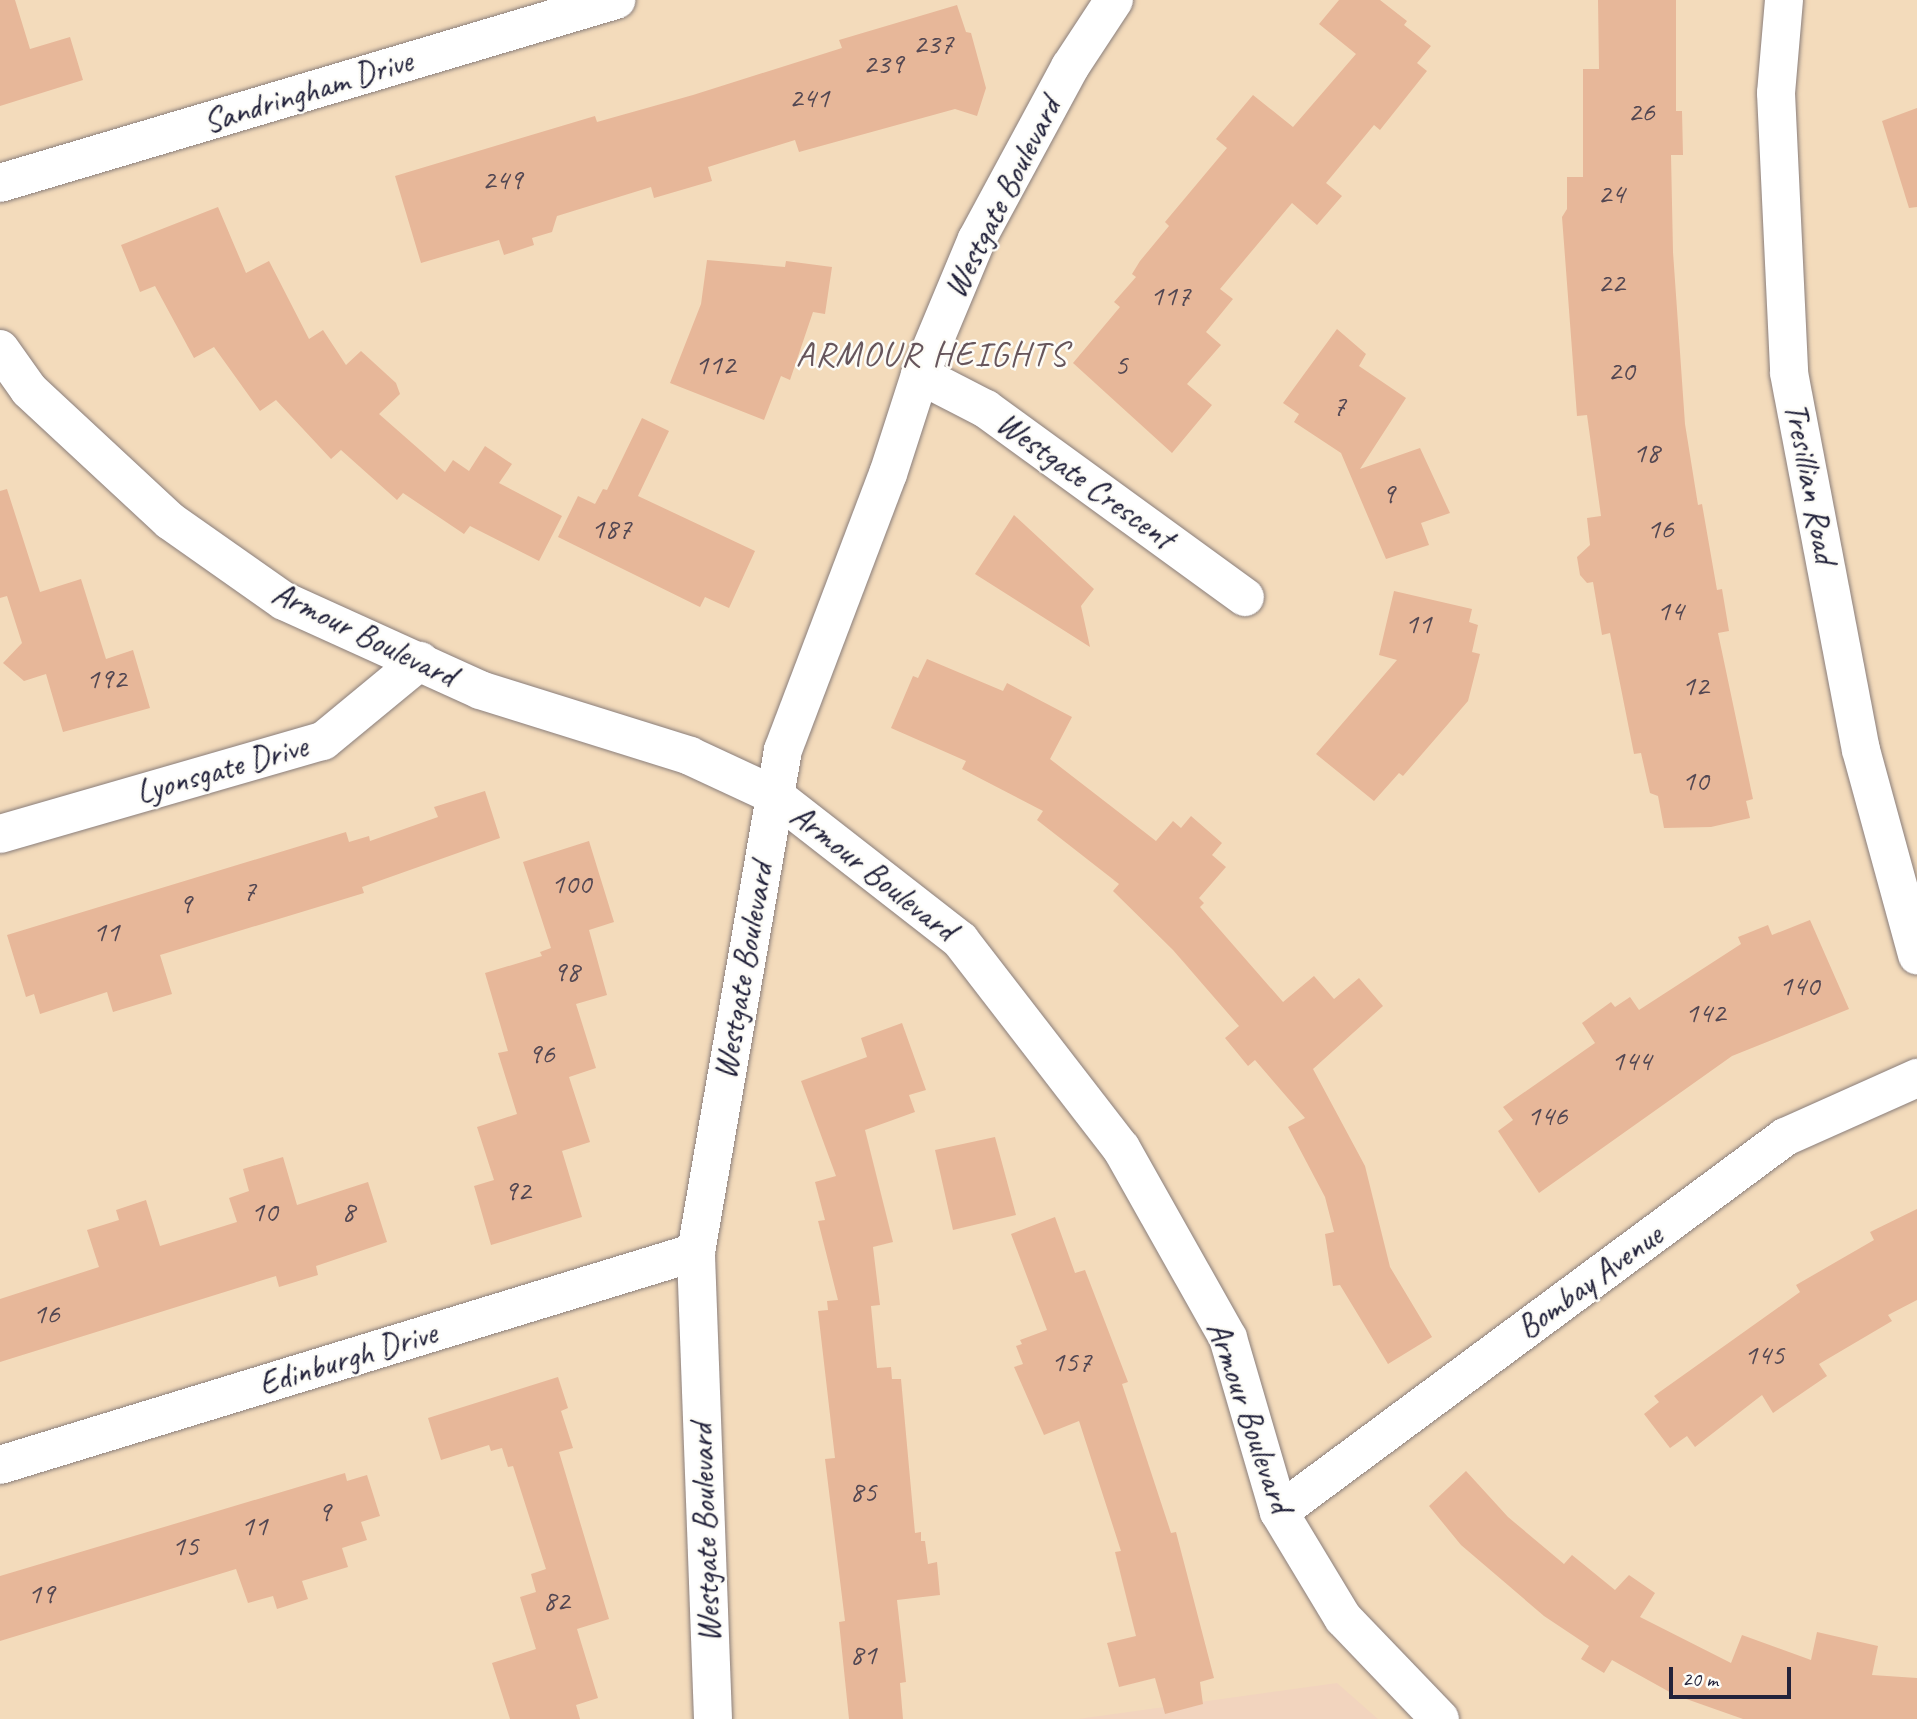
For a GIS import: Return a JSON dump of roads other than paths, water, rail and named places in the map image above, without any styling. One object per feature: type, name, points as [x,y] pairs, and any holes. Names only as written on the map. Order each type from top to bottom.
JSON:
[{"type":"street","name":"Sandringham Drive","points":[[0,183],[616,0]]},
{"type":"street","name":"Westgate Boulevard","points":[[713,1719],[696,1252],[783,750],[888,474],[920,374],[977,239],[1070,66],[1114,0]]},
{"type":"street","name":"Tresillian Road","points":[[1784,0],[1776,93],[1789,373],[1861,750],[1917,955]]},
{"type":"street","name":"Armour Boulevard","points":[[0,349],[29,390],[170,521],[284,601],[480,690],[690,756],[774,795],[960,940],[1121,1148],[1228,1338],[1279,1512],[1343,1618],[1440,1719]]},
{"type":"street","name":"Westgate Crescent","points":[[920,374],[986,409],[1245,597]]},
{"type":"street","name":"Lyonsgate Drive","points":[[0,834],[323,741],[420,661]]},
{"type":"street","name":"Bombay Avenue","points":[[1279,1512],[1785,1138],[1917,1078]]},
{"type":"street","name":"Edinburgh Drive","points":[[0,1465],[696,1252]]},
{"type":"district","name":"ARMOUR HEIGHTS","points":[[932,354]]}]
